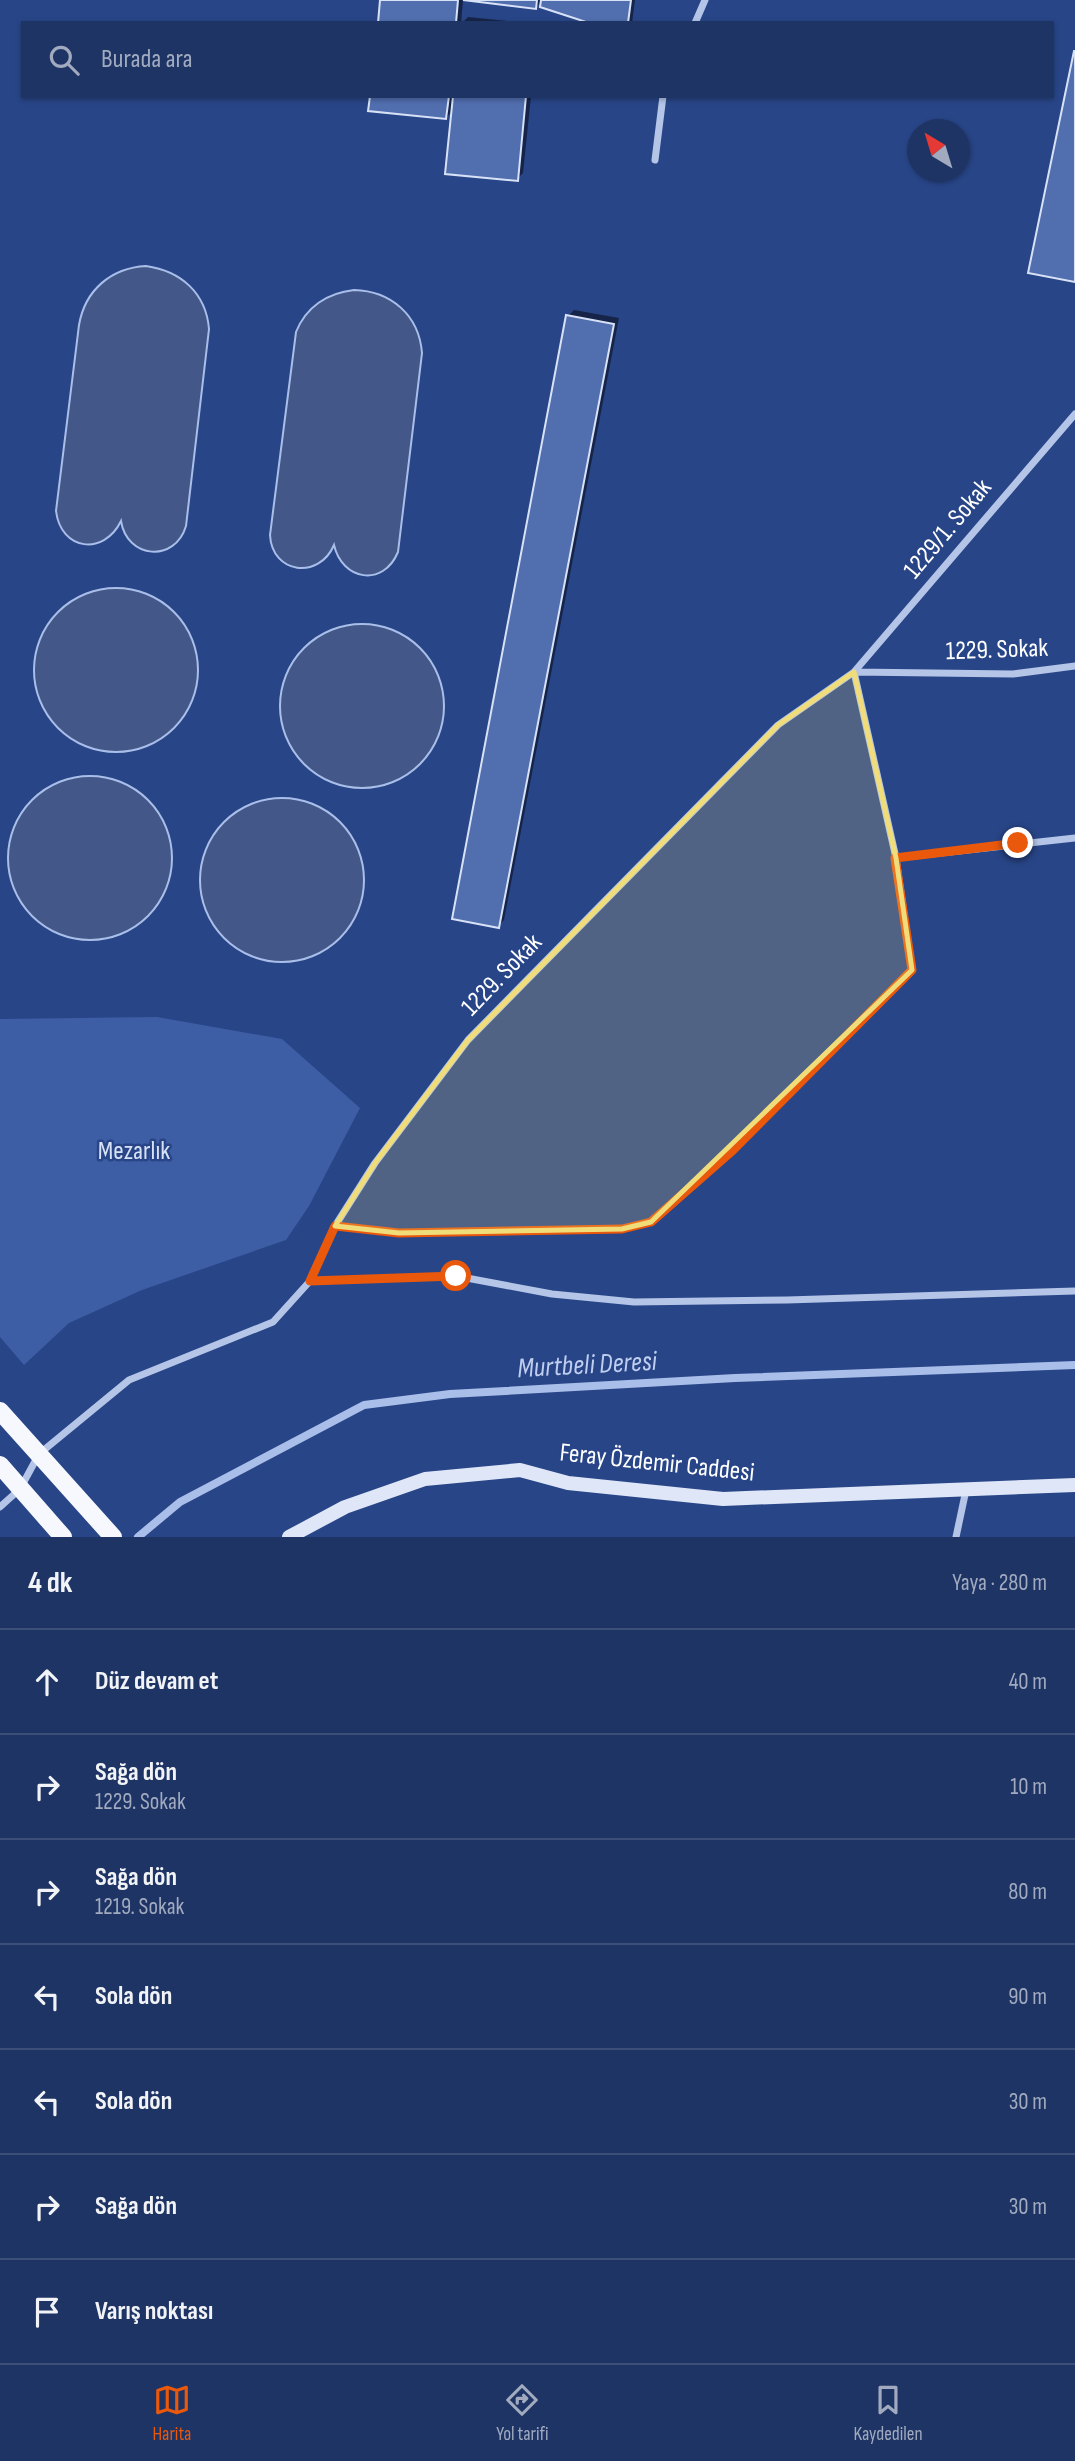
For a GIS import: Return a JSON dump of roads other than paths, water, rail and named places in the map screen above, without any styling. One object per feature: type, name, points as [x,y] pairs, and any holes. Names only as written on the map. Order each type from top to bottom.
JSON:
[{"type":"main road","points":[[0,1411],[113,1537]]},
{"type":"main road","points":[[0,1465],[63,1537]]},
{"type":"street","points":[[696,21],[705,0]]},
{"type":"street","points":[[654,160],[663,98]]},
{"type":"street","name":"1229/1. Sokak","points":[[854,672],[1075,414]]},
{"type":"street","name":"1229. Sokak","points":[[39,1454],[129,1380],[273,1322],[310,1281],[335,1226],[374,1163],[468,1040],[778,725],[854,672],[1013,674],[1075,666]]},
{"type":"street","points":[[335,1226],[399,1233],[622,1229],[651,1222],[733,1150],[912,970],[895,858],[854,672]]},
{"type":"street","points":[[895,858],[1075,838]]},
{"type":"street","points":[[310,1281],[456,1276],[552,1294],[634,1302],[801,1300],[1075,1291]]},
{"type":"street","points":[[0,1507],[24,1494],[39,1454]]},
{"type":"street","name":"Feray Özdemir Caddesi","points":[[289,1537],[345,1507],[425,1479],[520,1470],[568,1483],[723,1499],[1075,1485]]},
{"type":"street","points":[[956,1537],[966,1490]]},
{"type":"waterway","name":"Murtbeli Deresi","points":[[138,1537],[180,1502],[364,1405],[450,1394],[735,1378],[1075,1365]]},
{"type":"park label","name":"Mezarlık","points":[[134,1151]]}]
